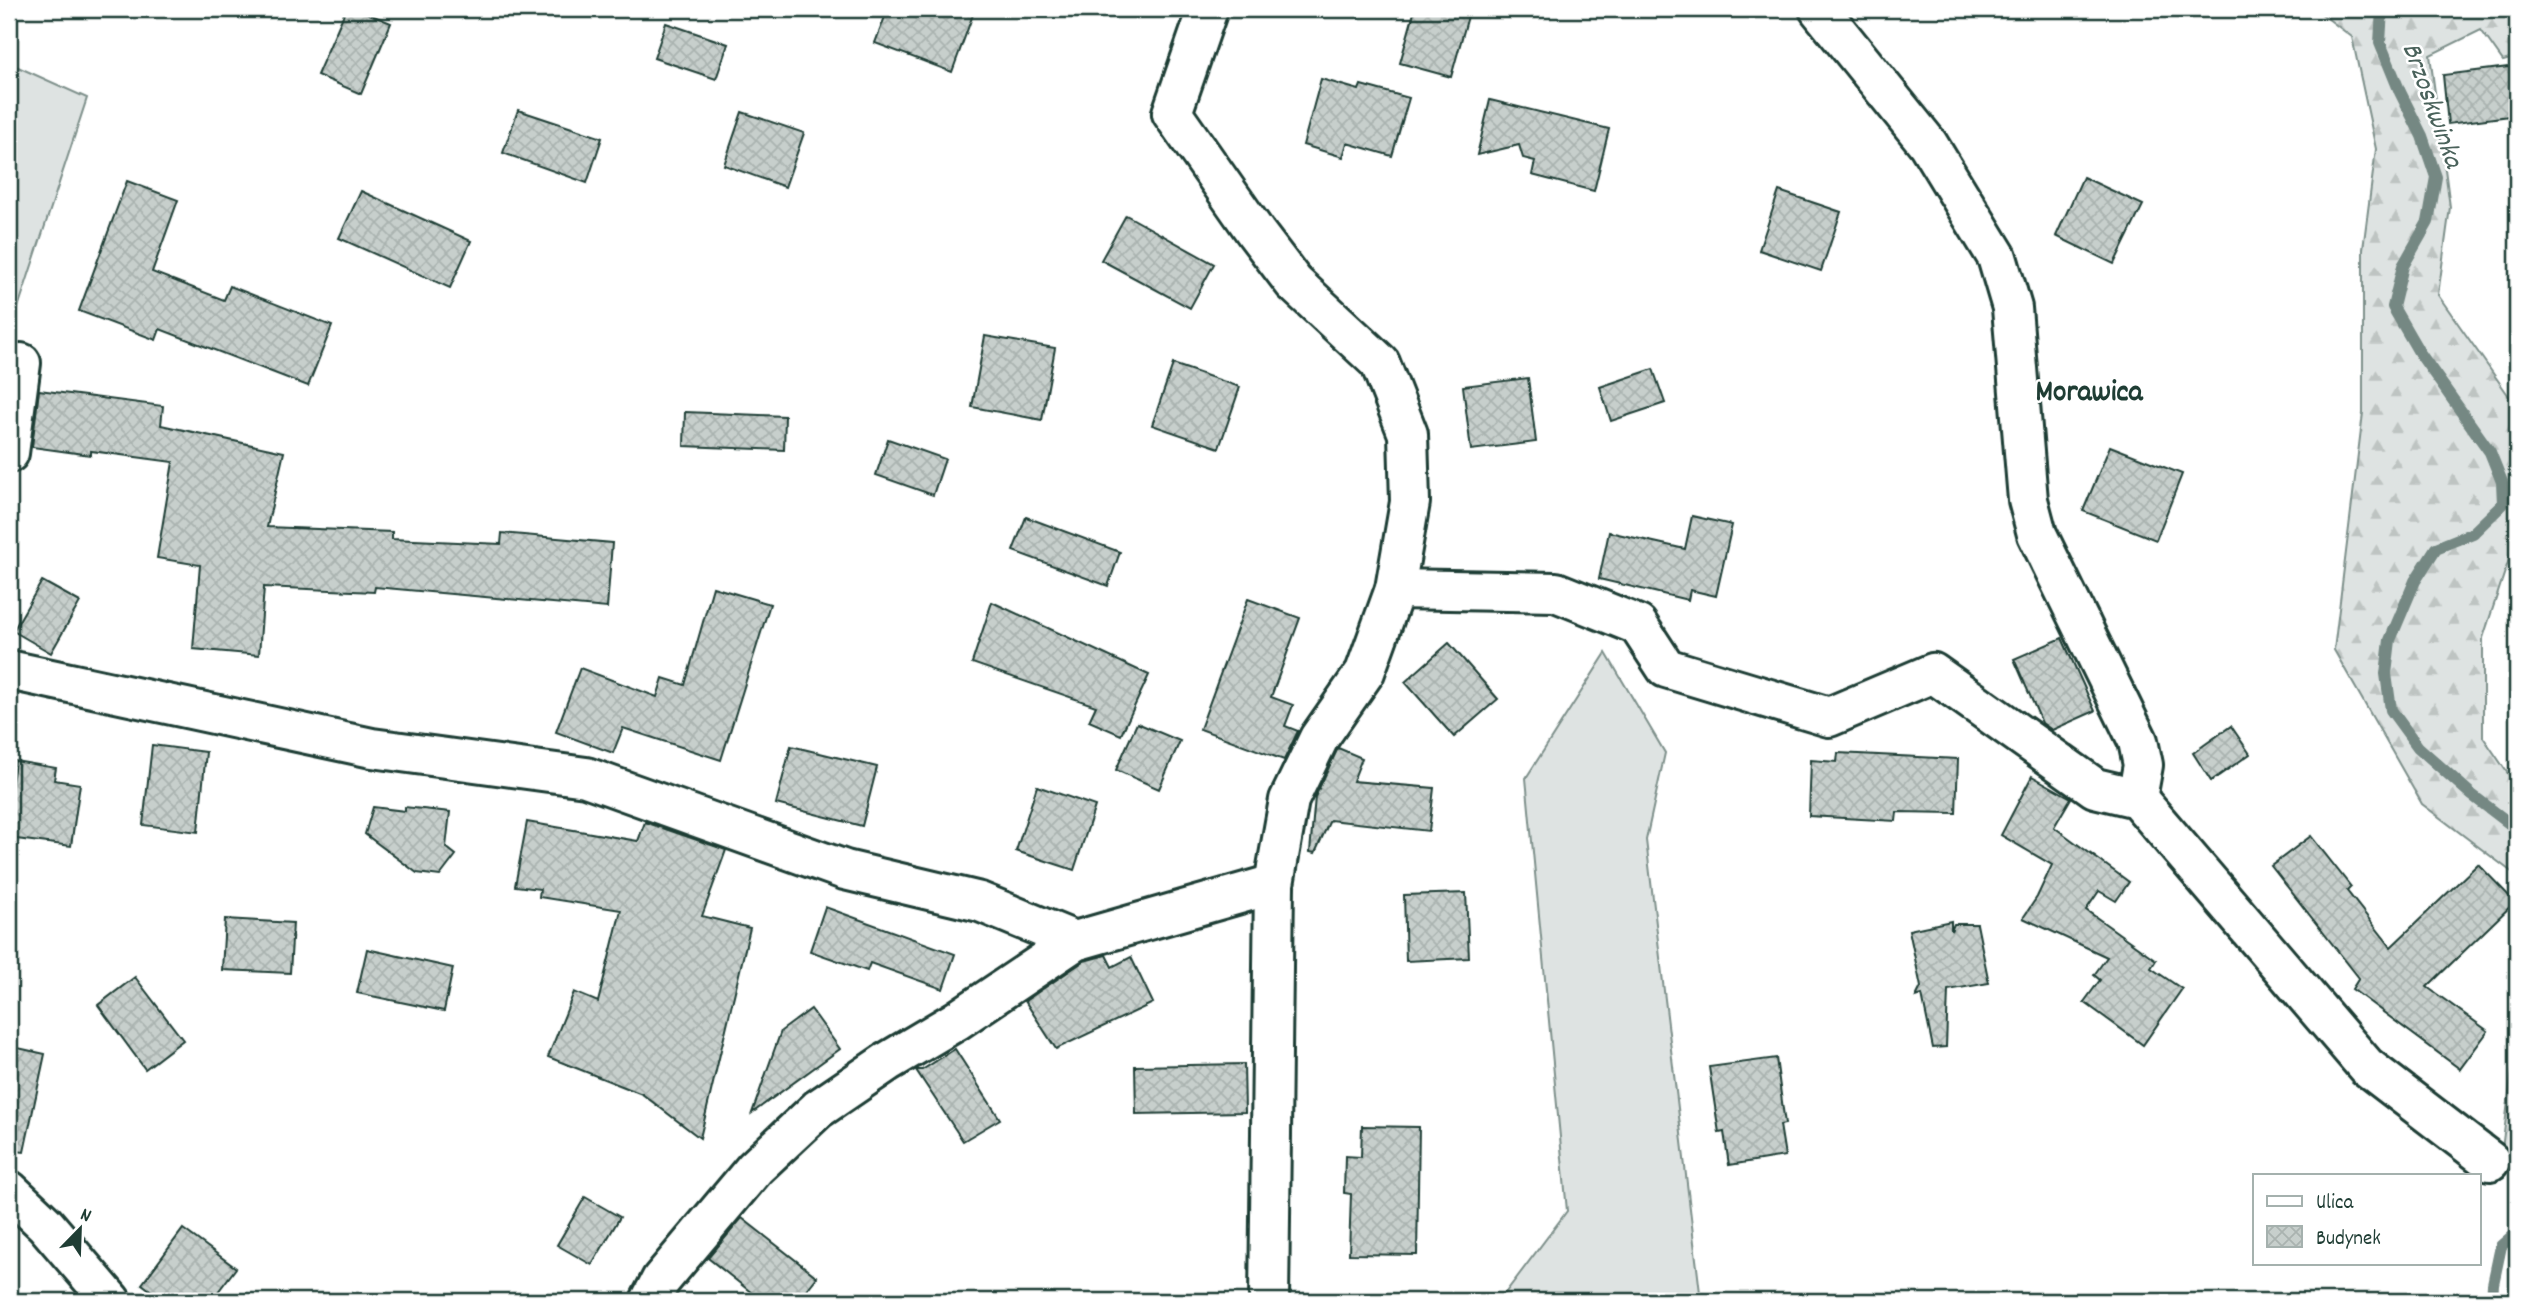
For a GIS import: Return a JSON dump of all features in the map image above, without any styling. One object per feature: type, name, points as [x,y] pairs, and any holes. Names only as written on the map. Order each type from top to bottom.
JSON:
[{"type":"street","points":[[1208,9],[1172,113],[1255,233],[1294,283],[1380,363],[1408,434],[1410,502],[1395,589],[1364,672],[1319,738],[1289,800],[1274,884],[1269,1301]]},
{"type":"street","points":[[1819,9],[1928,144],[1997,257],[2012,308],[2028,500],[2037,534],[2138,741],[2143,765],[2137,798]]},
{"type":"street","points":[[9,453],[21,363]]},
{"type":"street","points":[[1395,589],[1556,592],[1638,625],[1666,668],[1829,717],[1933,673],[2095,788],[2137,798],[2366,1066],[2490,1161]]},
{"type":"street","points":[[9,670],[372,748],[586,777],[845,870],[980,902],[1075,941]]},
{"type":"street","points":[[650,1301],[661,1280],[755,1168],[818,1109],[887,1062],[956,1021],[1075,941],[1274,884]]},
{"type":"street","points":[[9,1190],[45,1224],[111,1301]]},
{"type":"green space","points":[[2315,9],[2517,9],[2517,57],[2503,61],[2481,30],[2430,55],[2450,207],[2438,295],[2511,399],[2517,456],[2517,535],[2483,638],[2483,737],[2517,787],[2517,876],[2422,804],[2334,650],[2363,413],[2363,249],[2376,149],[2352,37]]},
{"type":"green space","points":[[9,63],[87,98],[9,335]]},
{"type":"green space","points":[[1606,653],[1665,753],[1646,840],[1701,1301],[1504,1301],[1503,1296],[1567,1211],[1526,778]]},
{"type":"green space","points":[[2517,1030],[2517,1159],[2502,1149]]},
{"type":"building","points":[[346,9],[357,9],[391,23],[361,94],[317,75]]},
{"type":"building","points":[[888,9],[975,9],[952,72],[875,43]]},
{"type":"building","points":[[1415,9],[1470,9],[1451,77],[1400,63]]},
{"type":"building","points":[[666,23],[728,44],[716,79],[654,58]]},
{"type":"building","points":[[2517,66],[2517,115],[2448,124],[2443,75]]},
{"type":"building","points":[[1321,79],[1359,90],[1361,85],[1409,98],[1392,156],[1347,143],[1343,157],[1303,145]]},
{"type":"building","points":[[1490,100],[1609,129],[1594,191],[1532,175],[1535,161],[1523,158],[1519,145],[1477,155]]},
{"type":"building","points":[[518,110],[602,138],[587,183],[503,153]]},
{"type":"building","points":[[742,112],[804,133],[785,187],[724,165]]},
{"type":"building","points":[[2083,177],[2143,205],[2114,264],[2056,236]]},
{"type":"building","points":[[127,181],[178,200],[152,272],[224,300],[230,286],[332,326],[308,386],[160,329],[156,340],[79,311]]},
{"type":"building","points":[[361,191],[471,241],[450,288],[339,238]]},
{"type":"building","points":[[1779,191],[1841,212],[1821,271],[1759,250]]},
{"type":"building","points":[[1126,215],[1214,264],[1190,308],[1101,260]]},
{"type":"building","points":[[985,336],[1055,348],[1042,420],[972,407]]},
{"type":"building","points":[[1173,364],[1240,387],[1219,448],[1152,425]]},
{"type":"building","points":[[1653,369],[1665,403],[1611,421],[1600,387]]},
{"type":"building","points":[[1528,378],[1536,442],[1471,450],[1463,386]]},
{"type":"building","points":[[39,390],[163,406],[161,425],[284,452],[267,527],[392,532],[392,539],[501,544],[502,533],[612,543],[607,608],[375,587],[374,592],[264,587],[259,655],[193,649],[200,565],[157,558],[173,462],[91,451],[91,455],[32,447]]},
{"type":"building","points":[[685,412],[785,416],[784,450],[684,446]]},
{"type":"building","points":[[888,439],[945,459],[933,495],[876,475]]},
{"type":"building","points":[[2110,446],[2182,474],[2156,540],[2083,511]]},
{"type":"building","points":[[1692,516],[1732,525],[1716,596],[1690,590],[1688,600],[1599,579],[1609,532],[1685,549]]},
{"type":"building","points":[[1026,517],[1120,552],[1108,586],[1013,551]]},
{"type":"building","points":[[42,581],[80,602],[51,653],[13,631]]},
{"type":"building","points":[[713,587],[770,604],[721,760],[623,728],[613,753],[556,732],[580,668],[657,697],[663,678],[685,685]]},
{"type":"building","points":[[1248,599],[1300,618],[1271,697],[1293,705],[1285,726],[1298,731],[1284,760],[1200,729]]},
{"type":"building","points":[[992,602],[1149,675],[1121,735],[1089,721],[1096,706],[972,663]]},
{"type":"building","points":[[2062,638],[2095,711],[2052,730],[2042,723],[2014,659]]},
{"type":"building","points":[[1449,643],[1498,699],[1454,737],[1405,682]]},
{"type":"building","points":[[1137,723],[1180,741],[1159,789],[1116,770]]},
{"type":"building","points":[[2231,726],[2250,754],[2211,781],[2193,753]]},
{"type":"building","points":[[152,745],[206,752],[198,832],[143,825]]},
{"type":"building","points":[[791,746],[877,767],[862,826],[776,804]]},
{"type":"building","points":[[1338,748],[1362,758],[1353,781],[1434,788],[1429,831],[1330,820],[1315,853],[1310,852],[1315,797]]},
{"type":"building","points":[[1838,753],[1958,759],[1956,813],[1897,812],[1896,821],[1809,816],[1811,760],[1837,762]]},
{"type":"building","points":[[15,761],[56,768],[54,780],[80,784],[71,846],[9,838],[9,807]]},
{"type":"building","points":[[2032,776],[2071,798],[2054,827],[2129,882],[2116,901],[2099,891],[2086,910],[2156,960],[2151,968],[2182,989],[2143,1045],[2084,1002],[2100,980],[2094,975],[2107,957],[2023,918],[2037,897],[2052,865],[2001,835]]},
{"type":"building","points":[[1037,786],[1095,806],[1074,870],[1016,851]]},
{"type":"building","points":[[373,807],[450,812],[446,847],[456,855],[440,876],[417,873],[365,834]]},
{"type":"building","points":[[527,822],[638,841],[645,822],[726,850],[702,916],[750,928],[700,1138],[642,1094],[548,1057],[574,992],[598,1002],[621,910],[539,897],[540,889],[515,886]]},
{"type":"building","points":[[2311,836],[2351,887],[2347,891],[2391,947],[2478,864],[2515,902],[2427,987],[2488,1031],[2460,1069],[2352,989],[2359,978],[2271,866]]},
{"type":"building","points":[[1466,893],[1469,958],[1406,961],[1404,895]]},
{"type":"building","points":[[825,907],[955,954],[943,989],[870,963],[867,971],[810,951]]},
{"type":"building","points":[[225,919],[293,923],[290,973],[222,970]]},
{"type":"building","points":[[1951,921],[1951,931],[1954,924],[1977,924],[1989,983],[1948,990],[1946,1047],[1933,1048],[1922,995],[1916,997],[1921,987],[1909,930]]},
{"type":"building","points":[[367,949],[453,968],[444,1011],[357,993]]},
{"type":"building","points":[[1106,955],[1112,967],[1131,957],[1153,1003],[1056,1049],[1025,1001],[1084,961]]},
{"type":"building","points":[[135,977],[183,1040],[145,1069],[98,1005]]},
{"type":"building","points":[[811,1009],[840,1049],[752,1113],[781,1031]]},
{"type":"building","points":[[9,1046],[45,1054],[24,1152],[9,1150]]},
{"type":"building","points":[[955,1049],[1000,1119],[963,1141],[916,1070],[922,1070]]},
{"type":"building","points":[[1776,1058],[1785,1124],[1780,1125],[1785,1156],[1729,1165],[1724,1132],[1719,1133],[1709,1067]]},
{"type":"building","points":[[1244,1064],[1245,1112],[1136,1114],[1135,1066]]},
{"type":"building","points":[[1362,1126],[1419,1127],[1417,1255],[1349,1254],[1351,1194],[1344,1193],[1345,1156],[1361,1157]]},
{"type":"building","points":[[585,1197],[620,1217],[592,1265],[557,1245]]},
{"type":"building","points":[[742,1218],[817,1277],[798,1301],[762,1301],[708,1258]]},
{"type":"building","points":[[183,1229],[236,1268],[211,1301],[165,1301],[142,1284]]},
{"type":"waterway","name":"Brzoskwinka","points":[[2382,9],[2380,43],[2422,136],[2436,177],[2428,222],[2403,266],[2393,307],[2419,352],[2490,452],[2502,482],[2503,504],[2473,533],[2436,548],[2415,581],[2390,640],[2386,674],[2391,710],[2418,747],[2517,832]]},
{"type":"waterway","name":"Brzoskwinka","points":[[2492,1301],[2501,1246],[2517,1232]]},
{"type":"district","name":"Morawica","points":[[2089,394]]}]
